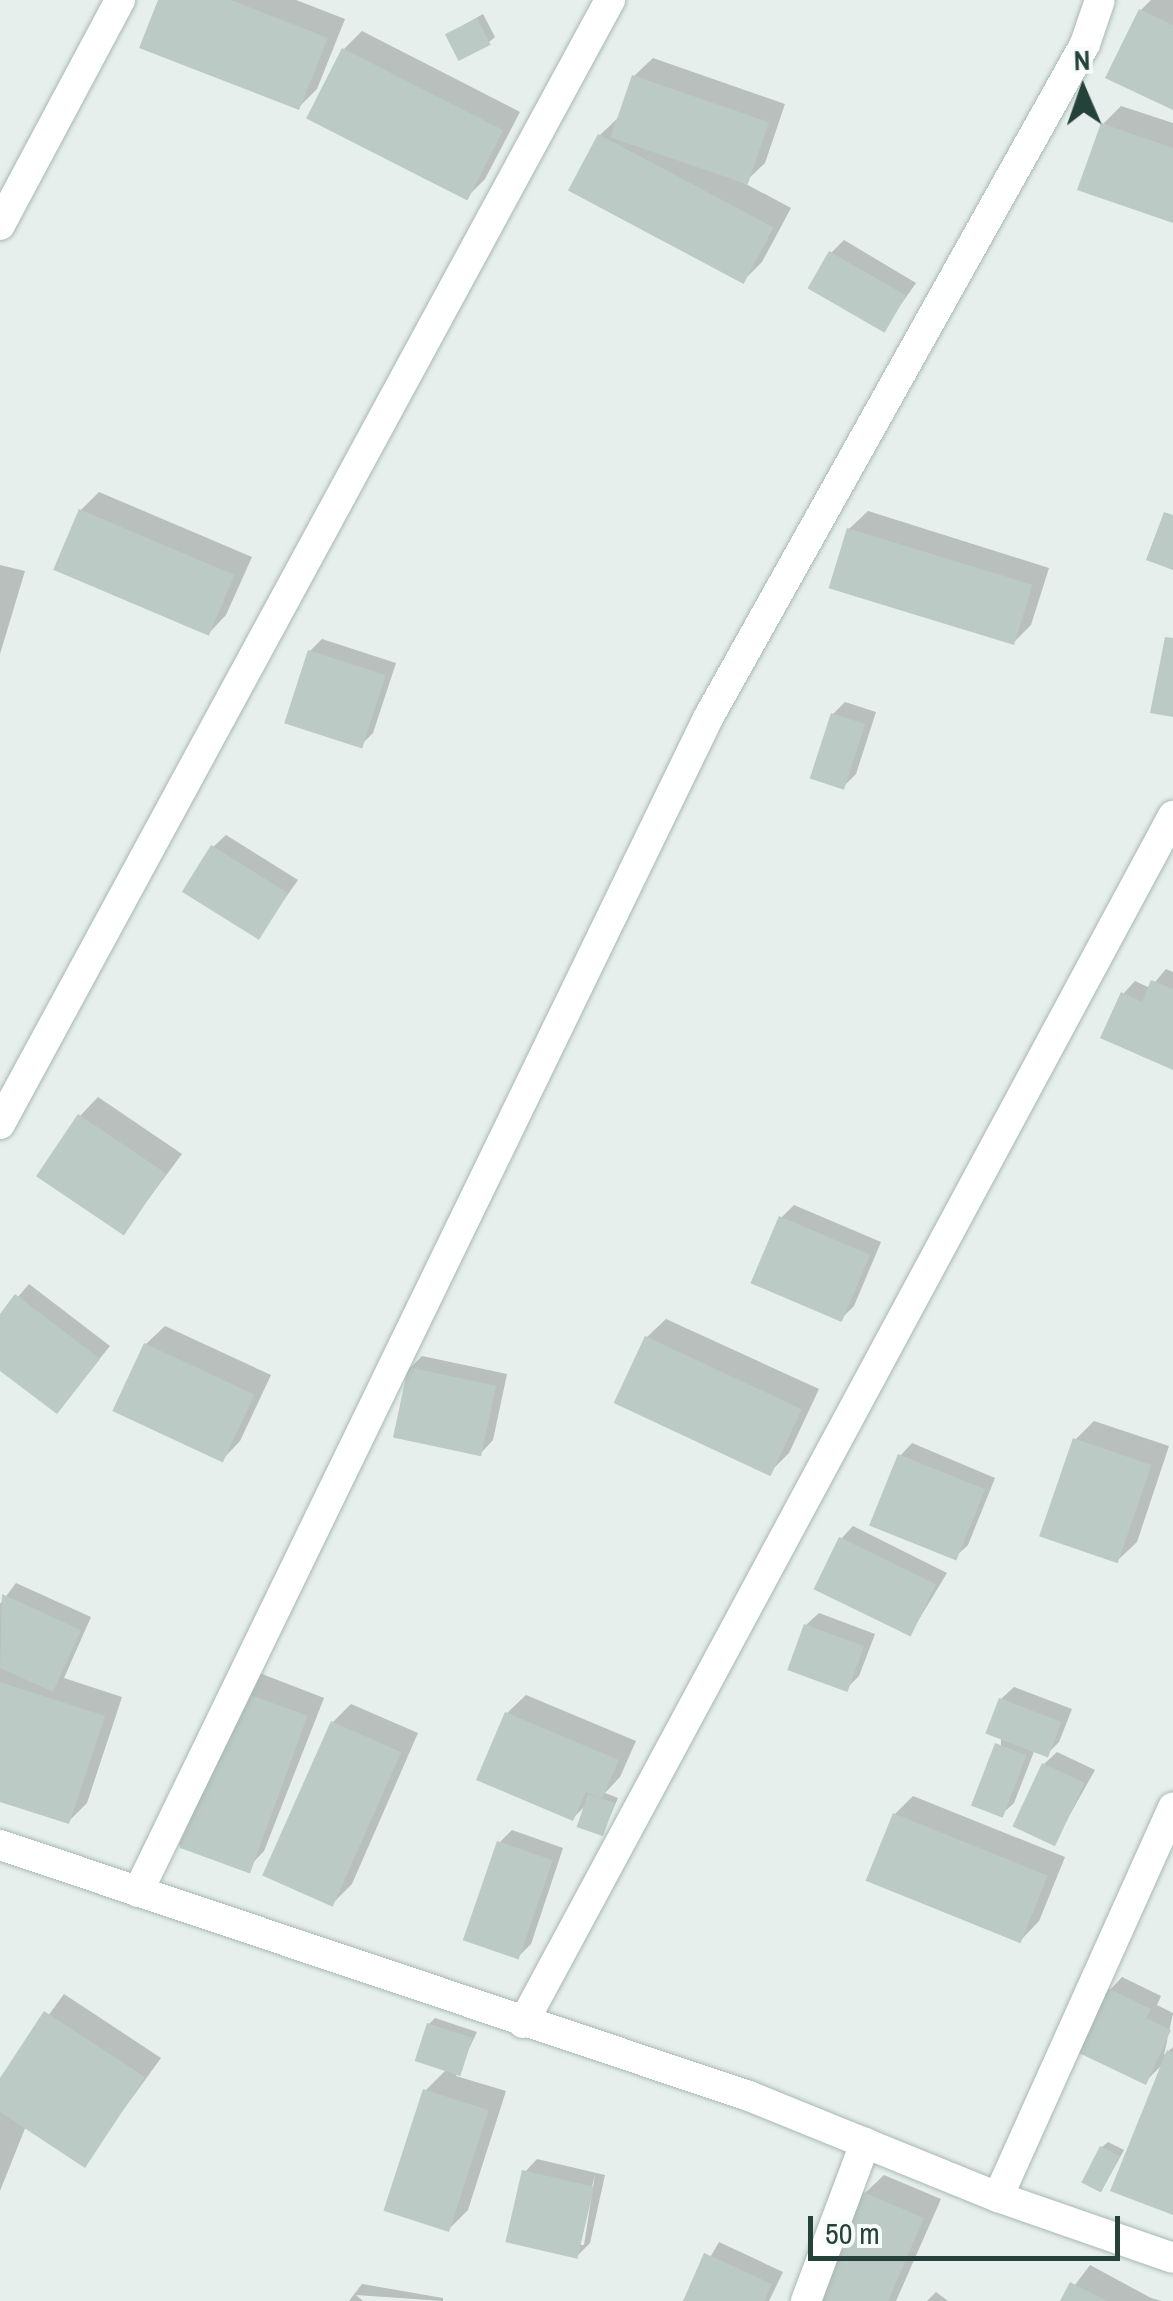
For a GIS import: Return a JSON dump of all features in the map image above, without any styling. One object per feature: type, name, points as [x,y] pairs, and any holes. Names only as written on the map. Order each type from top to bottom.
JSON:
[{"type":"street","points":[[0,225],[120,0]]},
{"type":"street","points":[[0,1124],[610,0]]},
{"type":"street","points":[[138,1892],[708,718],[1086,44],[1100,0]]},
{"type":"street","points":[[523,2024],[1173,816]]},
{"type":"street","points":[[998,2197],[1173,1806]]},
{"type":"street","points":[[0,1845],[523,2024],[749,2096],[998,2197],[1173,2258]]},
{"type":"street","points":[[806,2301],[865,2143]]},
{"type":"building","points":[[158,0],[231,0],[328,38],[299,110],[139,48]]},
{"type":"building","points":[[1139,9],[1173,25],[1173,110],[1105,78]]},
{"type":"building","points":[[477,18],[491,45],[459,61],[445,34]]},
{"type":"building","points":[[342,48],[503,130],[467,201],[306,118]]},
{"type":"building","points":[[632,75],[769,122],[748,185],[611,137]]},
{"type":"building","points":[[1101,123],[1173,148],[1173,223],[1077,190]]},
{"type":"building","points":[[598,134],[774,227],[744,284],[568,191]]},
{"type":"building","points":[[829,251],[906,295],[885,333],[808,288]]},
{"type":"building","points":[[79,509],[235,575],[209,636],[53,570]]},
{"type":"building","points":[[1164,512],[1173,515],[1173,570],[1146,560]]},
{"type":"building","points":[[847,528],[1033,585],[1014,645],[829,588]]},
{"type":"building","points":[[1165,637],[1173,638],[1173,717],[1150,713]]},
{"type":"building","points":[[308,650],[386,675],[362,749],[284,723]]},
{"type":"building","points":[[831,713],[865,724],[844,790],[810,779]]},
{"type":"building","points":[[211,845],[288,893],[259,940],[182,892]]},
{"type":"building","points":[[1151,980],[1173,989],[1173,1070],[1100,1038],[1121,992],[1142,1002]]},
{"type":"building","points":[[78,1114],[166,1173],[124,1235],[36,1176]]},
{"type":"building","points":[[779,1216],[870,1255],[842,1322],[750,1283]]},
{"type":"building","points":[[15,1294],[100,1359],[57,1414],[0,1371],[0,1314]]},
{"type":"building","points":[[645,1336],[802,1409],[771,1476],[614,1403]]},
{"type":"building","points":[[144,1343],[255,1395],[223,1463],[112,1411]]},
{"type":"building","points":[[408,1367],[496,1386],[481,1456],[393,1437]]},
{"type":"building","points":[[1073,1438],[1151,1465],[1118,1563],[1039,1536]]},
{"type":"building","points":[[898,1454],[985,1489],[956,1561],[869,1525]]},
{"type":"building","points":[[839,1537],[936,1584],[911,1636],[814,1589]]},
{"type":"building","points":[[2,1594],[81,1630],[53,1692],[0,1668]]},
{"type":"building","points":[[804,1624],[864,1646],[847,1692],[787,1670]]},
{"type":"building","points":[[0,1682],[105,1716],[69,1824],[0,1802]]},
{"type":"building","points":[[237,1690],[307,1716],[250,1874],[180,1848]]},
{"type":"building","points":[[999,1698],[1062,1722],[1048,1757],[985,1733]]},
{"type":"building","points":[[505,1712],[619,1760],[602,1799],[586,1792],[573,1821],[476,1780]]},
{"type":"building","points":[[331,1721],[401,1752],[333,1907],[262,1875]]},
{"type":"building","points":[[995,1743],[1027,1755],[1003,1818],[971,1806]]},
{"type":"building","points":[[1042,1763],[1085,1783],[1055,1846],[1012,1826]]},
{"type":"building","points":[[588,1794],[614,1803],[603,1836],[577,1827]]},
{"type":"building","points":[[893,1813],[1048,1876],[1020,1943],[866,1881]]},
{"type":"building","points":[[497,1841],[553,1860],[519,1959],[463,1940]]},
{"type":"building","points":[[1108,1988],[1151,2009],[1146,2018],[1171,2030],[1146,2085],[1077,2052]]},
{"type":"building","points":[[44,2011],[145,2077],[85,2168],[0,2112],[0,2078]]},
{"type":"building","points":[[427,2023],[473,2038],[460,2076],[415,2061]]},
{"type":"building","points":[[1167,2050],[1173,2053],[1173,2215],[1110,2191]]},
{"type":"building","points":[[423,2089],[489,2110],[449,2232],[383,2211]]},
{"type":"building","points":[[1100,2146],[1120,2156],[1101,2193],[1081,2183]]},
{"type":"building","points":[[522,2170],[594,2187],[577,2259],[505,2242]]},
{"type":"building","points":[[863,2192],[924,2218],[888,2301],[815,2301]]},
{"type":"building","points":[[704,2253],[772,2284],[764,2301],[683,2301]]},
{"type":"building","points":[[1070,2282],[1107,2301],[1060,2301]]}]
